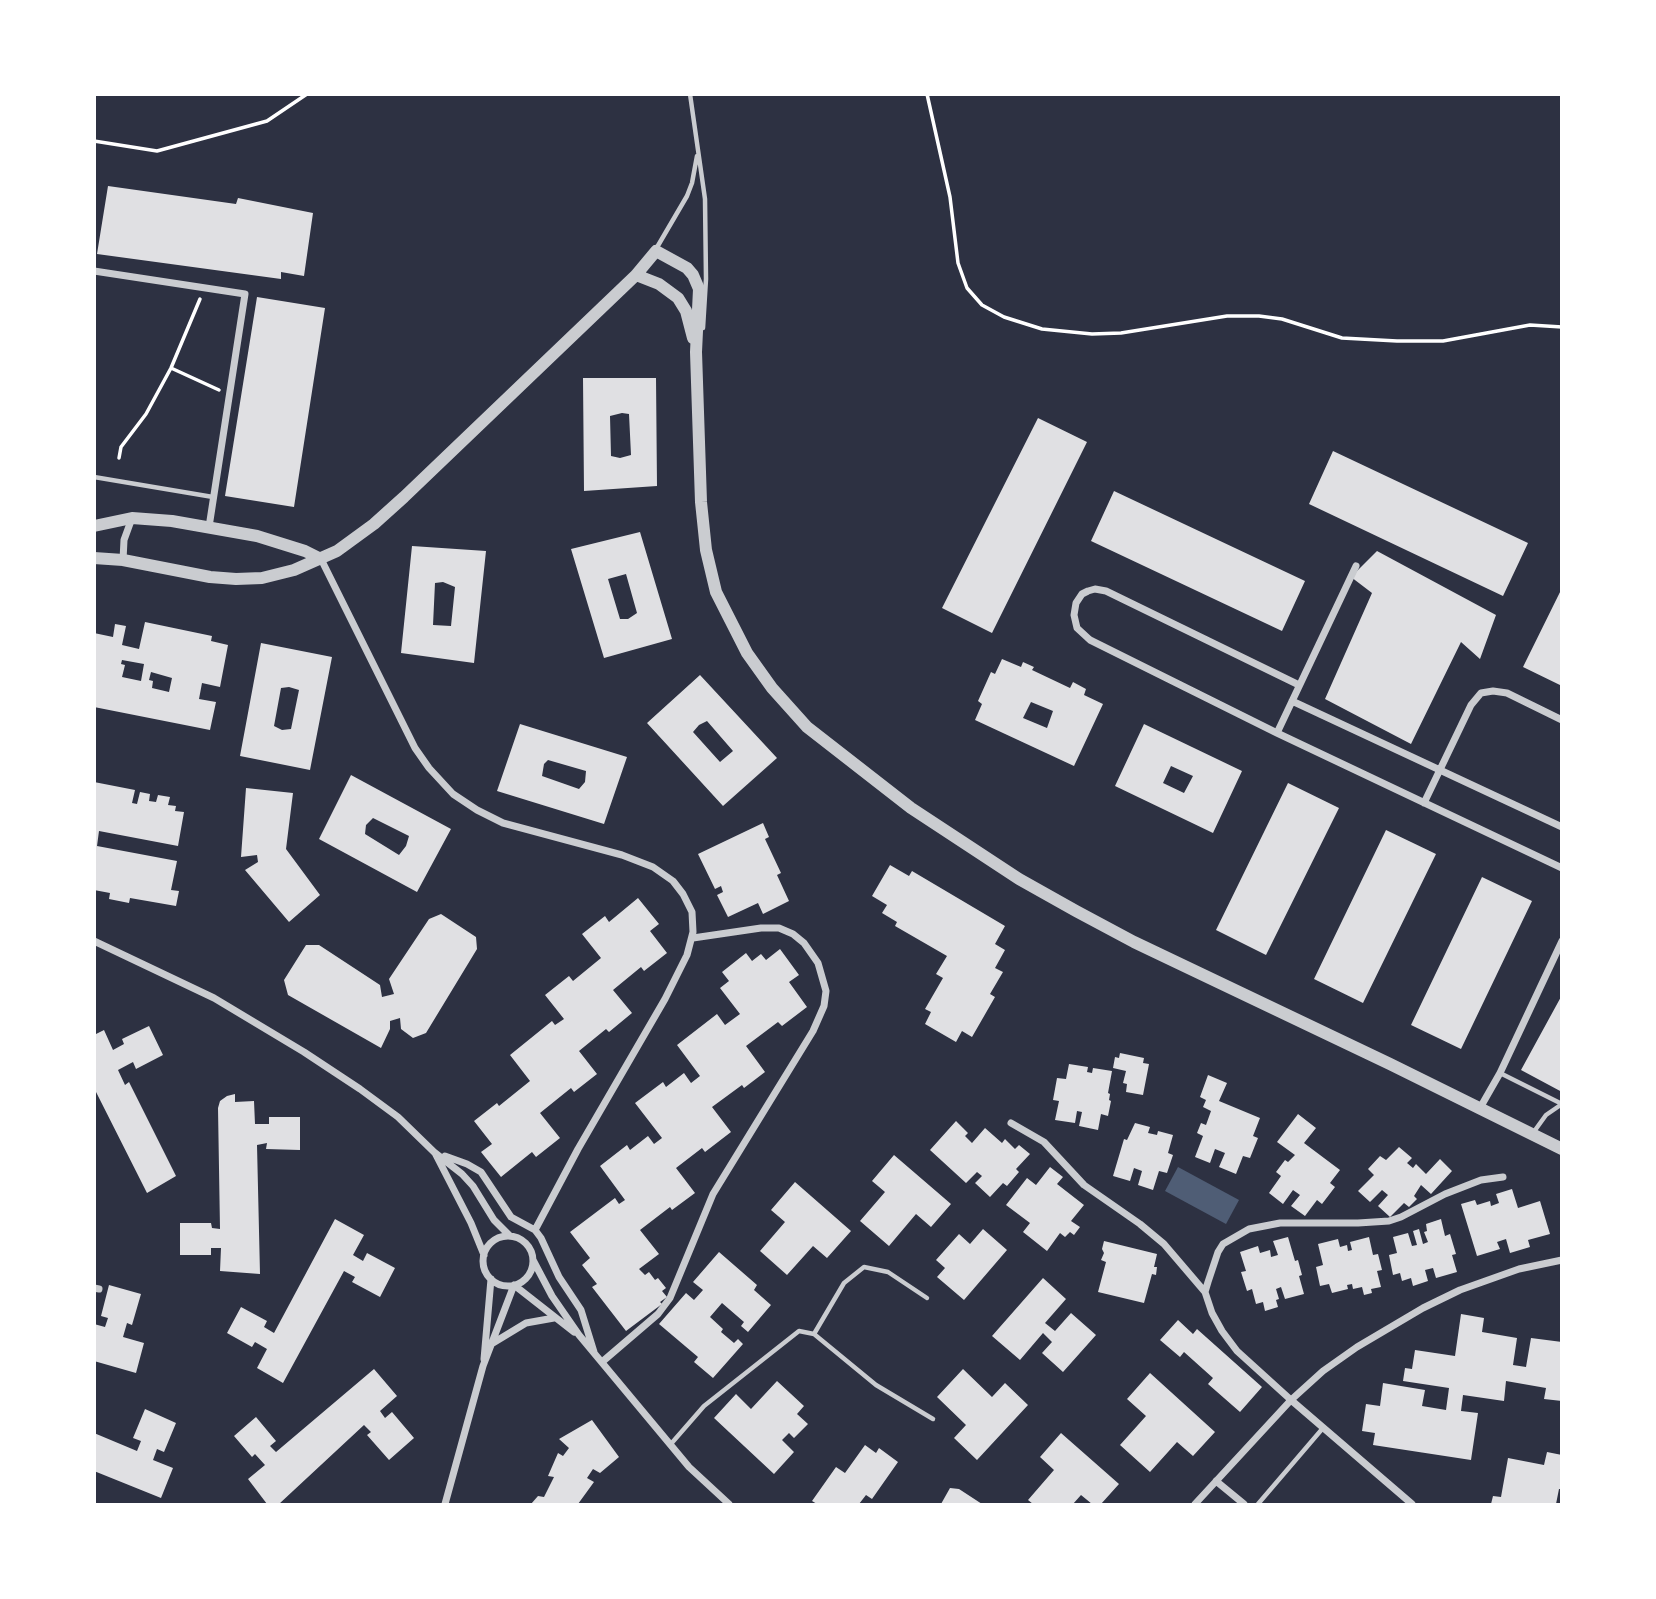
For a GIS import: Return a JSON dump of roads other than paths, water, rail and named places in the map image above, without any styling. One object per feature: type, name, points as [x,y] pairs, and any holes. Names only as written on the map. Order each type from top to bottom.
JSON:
[{"type":"street","points":[[94,558],[123,560],[210,577],[236,579],[262,578],[287,572],[337,551],[404,497],[636,275],[656,251],[687,268],[697,282],[700,307],[696,352],[702,519],[716,592],[747,653],[772,688],[807,727],[911,807],[1019,879],[1076,911],[1134,942],[1562,1149]]},
{"type":"street","points":[[94,271],[245,294],[209,527]]},
{"type":"street","points":[[636,275],[659,284],[682,303],[696,352]]},
{"type":"street","points":[[123,560],[124,540],[132,518]]},
{"type":"street","points":[[94,526],[132,518],[172,521],[274,540],[321,559],[415,748],[453,794],[503,823],[622,855],[653,867],[669,877],[684,894],[692,912],[692,938],[687,954],[665,999],[578,1149],[535,1230]]},
{"type":"street","points":[[1277,733],[1356,566]]},
{"type":"street","points":[[1299,685],[1106,591],[1088,591],[1082,594],[1076,603],[1074,621],[1085,637],[1277,733],[1562,868]]},
{"type":"street","points":[[1424,803],[1471,705],[1482,693],[1507,693],[1562,720]]},
{"type":"street","points":[[1292,701],[1562,827]]},
{"type":"street","points":[[602,1362],[658,1314],[670,1298],[680,1279],[696,1231],[720,1181],[813,1031],[824,1006],[826,991],[818,963],[804,943],[793,934],[779,928],[761,928],[692,938]]},
{"type":"street","points":[[94,941],[187,983],[304,1052],[379,1103],[434,1153],[450,1163],[473,1186],[494,1220],[510,1236],[524,1242],[552,1296],[594,1354],[700,1479],[729,1504]]},
{"type":"street","points":[[1480,1108],[1500,1073],[1562,941]]},
{"type":"street","points":[[1011,1123],[1044,1142],[1084,1185],[1164,1244],[1205,1292],[1212,1313],[1230,1342],[1260,1373],[1412,1504]]},
{"type":"street","points":[[434,1153],[477,1169],[489,1182],[511,1217],[535,1230],[547,1248],[559,1277],[581,1310],[594,1354]]},
{"type":"street","points":[[434,1153],[471,1223],[484,1255],[486,1272],[491,1279],[506,1286],[514,1285],[527,1277],[533,1260]]},
{"type":"street","points":[[1205,1292],[1218,1252],[1230,1239],[1249,1229],[1280,1223],[1389,1221],[1445,1194],[1481,1181],[1503,1177]]},
{"type":"street","points":[[484,1255],[494,1241],[510,1236]]},
{"type":"street","points":[[1195,1504],[1291,1400],[1323,1371],[1346,1355],[1423,1307],[1492,1278],[1562,1259]]},
{"type":"street","points":[[483,1366],[491,1279]]},
{"type":"street","points":[[514,1285],[579,1335]]},
{"type":"street","points":[[445,1504],[483,1366],[514,1285]]},
{"type":"street","points":[[493,1343],[526,1323],[554,1318]]},
{"type":"street","points":[[1216,1481],[1244,1504]]},
{"type":"lane","points":[[690,94],[705,199],[706,279],[703,327],[696,352]]},
{"type":"lane","points":[[656,251],[692,183],[698,148]]},
{"type":"lane","points":[[94,477],[213,497]]},
{"type":"lane","points":[[1500,1073],[1562,1104],[1546,1115],[1533,1134]]},
{"type":"lane","points":[[814,1334],[844,1283],[864,1267],[888,1272],[927,1298]]},
{"type":"lane","points":[[670,1445],[704,1406],[799,1331],[814,1334],[876,1385],[933,1419]]},
{"type":"lane","points":[[1258,1504],[1323,1428]]},
{"type":"water","points":[[1178,1167],[1239,1200],[1226,1224],[1165,1191]]}]
